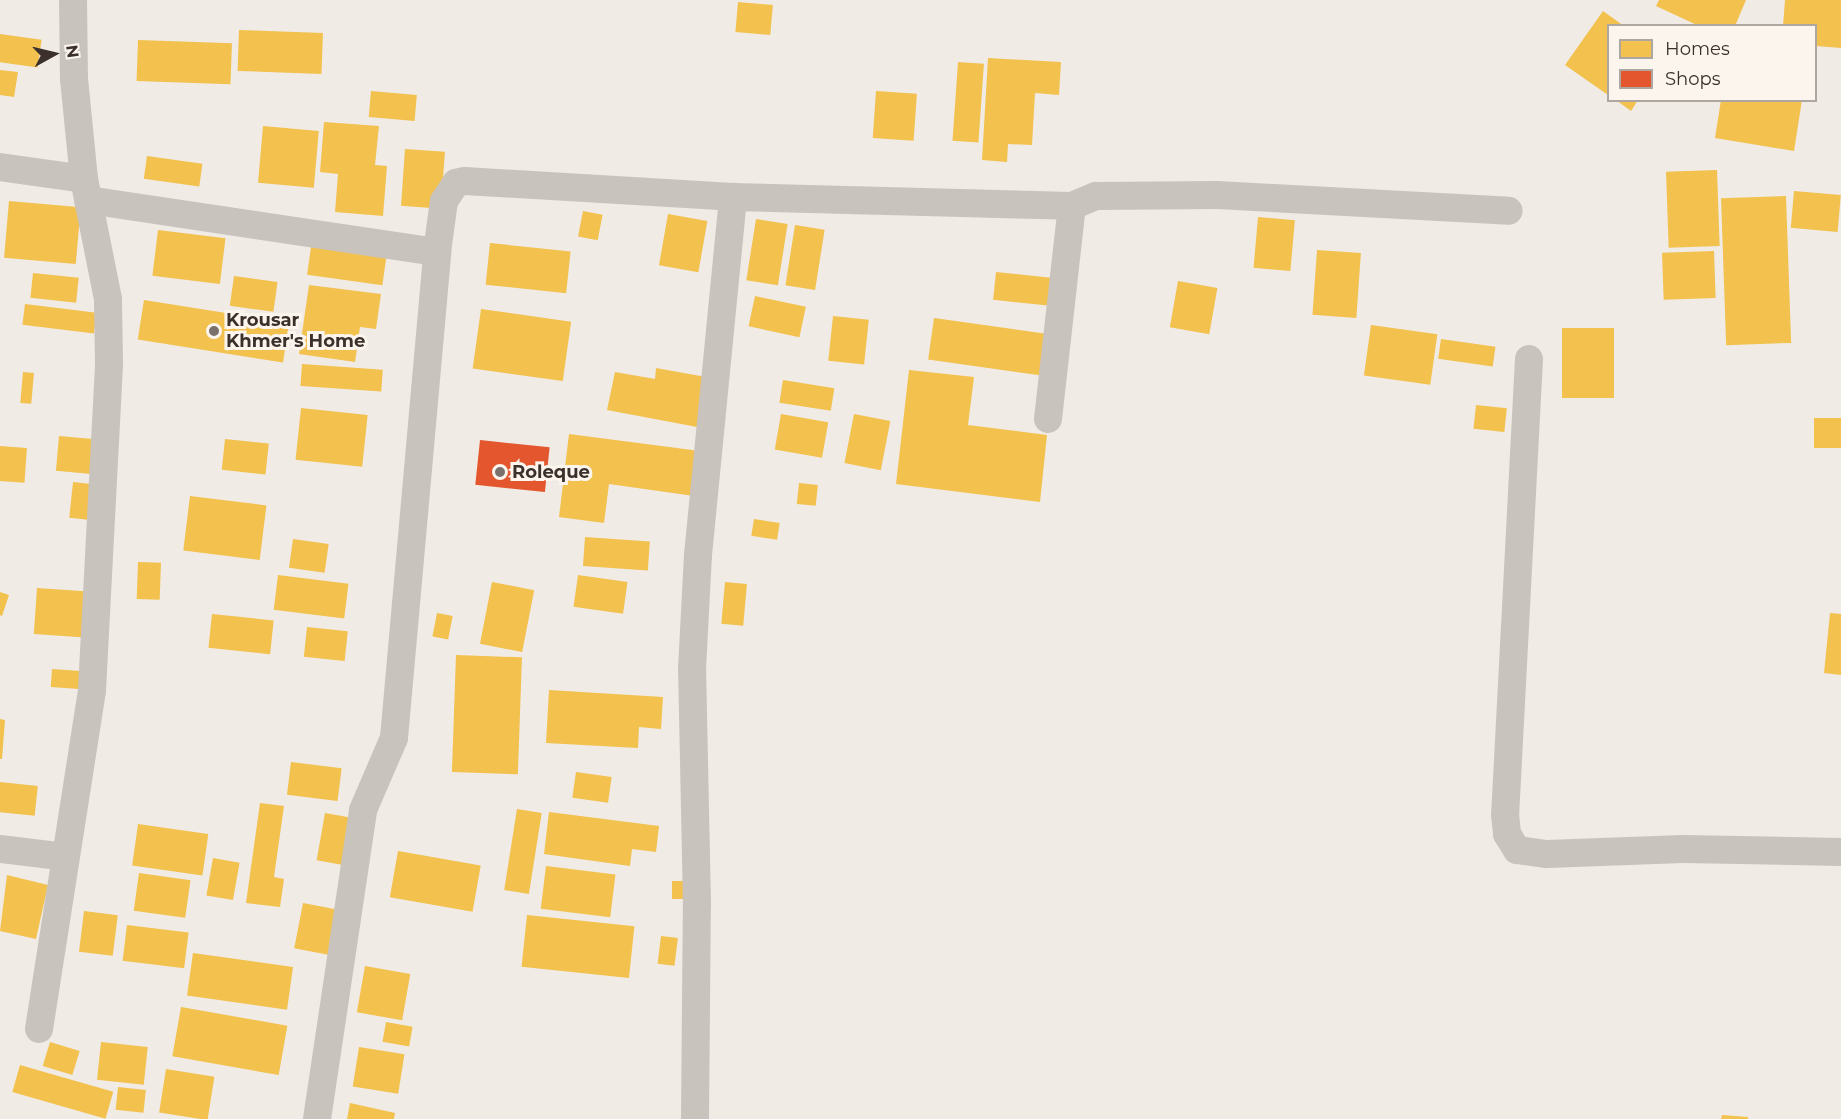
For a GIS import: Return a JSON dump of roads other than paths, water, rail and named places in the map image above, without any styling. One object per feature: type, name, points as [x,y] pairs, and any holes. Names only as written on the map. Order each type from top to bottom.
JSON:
[{"type":"street","points":[[39,1029],[92,690],[109,364],[108,299],[86,189],[74,78],[73,0]]},
{"type":"street","points":[[0,167],[86,189],[437,252]]},
{"type":"street","points":[[317,1119],[363,810],[394,738],[437,252],[444,201],[456,183],[465,181],[733,197],[1072,206],[1096,196],[1217,195],[1509,211]]},
{"type":"street","points":[[695,1119],[697,975],[692,669],[698,555],[733,197]]},
{"type":"street","points":[[1048,420],[1072,206]]},
{"type":"street","points":[[1528,359],[1505,814],[1512,842],[1517,850],[1547,854],[1683,849],[1841,852]]},
{"type":"street","points":[[0,849],[66,857]]},
{"type":"place","name":"Krousar Khmer's Home","points":[[214,331]]},
{"type":"place","name":"Roleque","points":[[500,472]]}]
